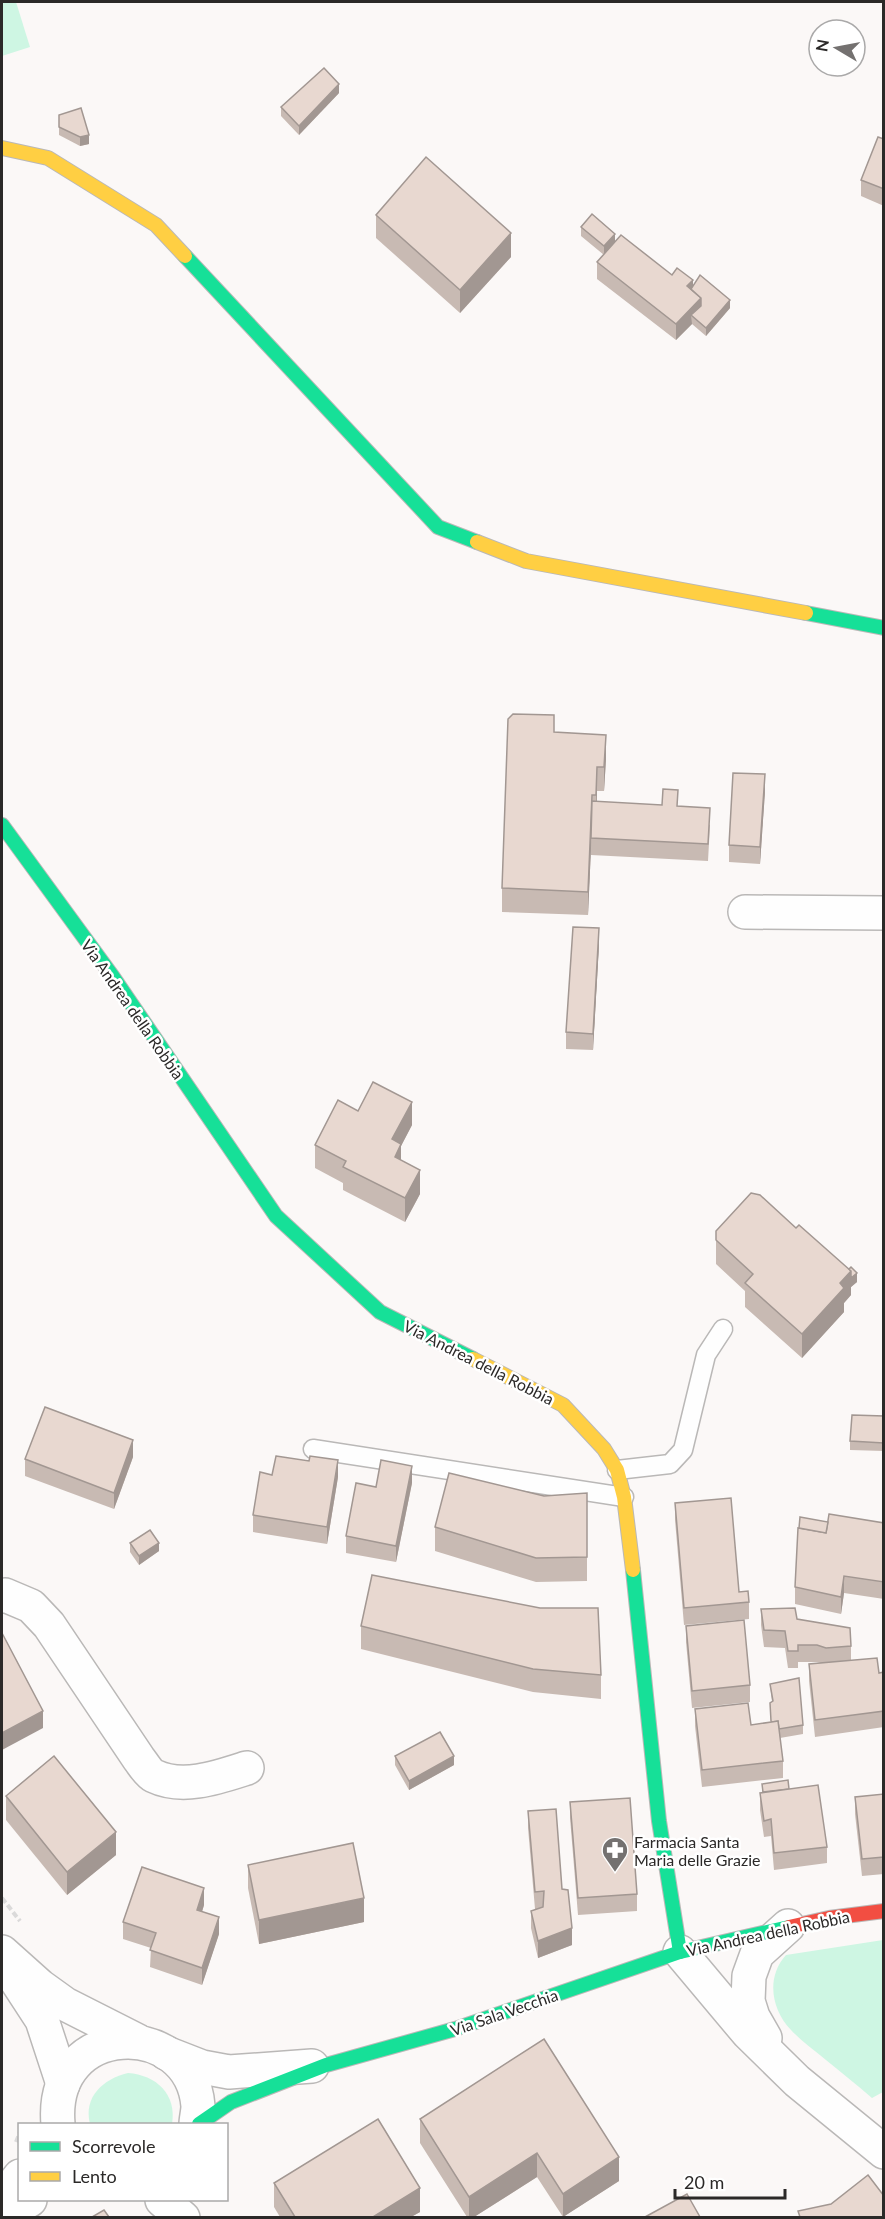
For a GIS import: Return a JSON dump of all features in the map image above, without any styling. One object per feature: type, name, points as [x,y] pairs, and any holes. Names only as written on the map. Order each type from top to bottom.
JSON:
[{"type":"street","points":[[2,148],[48,158],[156,225],[438,527],[526,561],[884,628]]},
{"type":"street","name":"Via Andrea della Robbia","points":[[2,825],[113,977],[276,1216],[380,1312],[563,1405],[604,1449],[617,1470],[624,1497],[659,1821],[680,1952],[788,1926],[884,1911]]},
{"type":"street","points":[[745,912],[884,913]]},
{"type":"street","points":[[2,1596],[5,1595],[31,1606],[49,1624],[139,1759],[153,1776],[178,1782],[209,1780],[247,1768]]},
{"type":"street","points":[[775,2059],[750,2009],[749,1976],[757,1954],[788,1926]]},
{"type":"street","points":[[2,1952],[40,1986],[65,2004],[152,2047],[182,2067],[192,2085],[198,2106],[197,2123]]},
{"type":"street","points":[[680,1952],[748,2033],[797,2081],[884,2152]]},
{"type":"street","name":"Via Sala Vecchia","points":[[199,2123],[231,2102],[326,2065],[455,2029],[680,1952]]},
{"type":"street","points":[[2,1957],[42,2020],[57,2110]]},
{"type":"street","points":[[57,2110],[75,2064],[93,2050],[115,2042],[152,2047]]},
{"type":"street","name":"Via Sala Vecchia","points":[[152,2047],[202,2067],[229,2072],[326,2065]]},
{"type":"street","points":[[2,2199],[18,2179]]},
{"type":"street","points":[[2,2216],[27,2201]]},
{"type":"street","points":[[164,2201],[183,2217]]},
{"type":"street","points":[[199,2201],[208,2217]]},
{"type":"lane","points":[[617,1470],[670,1464],[682,1450],[706,1355],[723,1329]]},
{"type":"lane","points":[[313,1449],[624,1497]]},
{"type":"path","points":[[2,1898],[23,1924]]},
{"type":"green space","points":[[2,2],[16,2],[30,47],[2,56]]},
{"type":"green space","points":[[883,1940],[883,2092],[872,2098],[803,2042],[784,2022],[775,2003],[774,1983],[776,1973],[786,1955]]},
{"type":"green space","points":[[128,2073],[156,2082],[168,2095],[173,2113],[172,2123],[90,2123],[89,2105],[92,2098],[103,2085]]},
{"type":"building","points":[[324,68],[339,84],[299,126],[281,107]]},
{"type":"building","points":[[81,108],[89,135],[80,137],[59,127],[59,115]]},
{"type":"building","points":[[878,137],[884,139],[884,189],[861,180]]},
{"type":"building","points":[[426,157],[511,233],[460,290],[376,215]]},
{"type":"building","points":[[592,214],[615,234],[604,246],[581,227]]},
{"type":"building","points":[[621,235],[672,275],[677,268],[693,280],[687,286],[701,298],[676,324],[597,262]]},
{"type":"building","points":[[700,275],[730,300],[706,328],[691,315],[701,306],[701,298],[691,289]]},
{"type":"building","points":[[513,714],[554,715],[554,732],[606,735],[604,767],[597,767],[596,795],[592,795],[588,892],[502,888],[508,719]]},
{"type":"building","points":[[733,773],[765,774],[760,847],[729,845]]},
{"type":"building","points":[[663,789],[678,790],[677,806],[710,808],[708,844],[591,838],[592,801],[662,805]]},
{"type":"building","points":[[573,927],[599,928],[593,1034],[566,1032]]},
{"type":"building","points":[[373,1082],[412,1102],[392,1139],[401,1144],[395,1157],[420,1170],[405,1198],[343,1167],[346,1161],[315,1145],[338,1100],[358,1111]]},
{"type":"building","points":[[751,1193],[760,1195],[796,1228],[799,1225],[851,1271],[840,1283],[844,1288],[802,1334],[745,1283],[753,1274],[716,1240],[716,1231]]},
{"type":"building","points":[[851,1267],[857,1273],[851,1278],[849,1269]]},
{"type":"building","points":[[45,1407],[133,1440],[114,1493],[25,1459]]},
{"type":"building","points":[[852,1415],[884,1416],[884,1443],[850,1441]]},
{"type":"building","points":[[276,1456],[309,1461],[310,1456],[338,1460],[327,1527],[253,1515],[260,1472],[272,1475]]},
{"type":"building","points":[[381,1460],[412,1466],[396,1546],[346,1536],[356,1483],[376,1487]]},
{"type":"building","points":[[449,1473],[544,1496],[587,1493],[587,1557],[536,1558],[435,1527]]},
{"type":"building","points":[[731,1498],[739,1592],[748,1591],[749,1602],[684,1608],[675,1503]]},
{"type":"building","points":[[829,1514],[884,1523],[884,1582],[844,1576],[841,1597],[795,1587],[798,1528],[826,1533]]},
{"type":"building","points":[[800,1517],[828,1522],[826,1533],[799,1528]]},
{"type":"building","points":[[150,1530],[159,1543],[139,1556],[130,1543]]},
{"type":"building","points":[[372,1575],[540,1608],[598,1608],[601,1675],[533,1669],[361,1626]]},
{"type":"building","points":[[795,1608],[797,1619],[850,1628],[851,1646],[826,1648],[817,1645],[798,1645],[798,1651],[788,1651],[785,1631],[764,1630],[761,1609]]},
{"type":"building","points":[[744,1620],[750,1685],[692,1691],[686,1626]]},
{"type":"building","points":[[2,1633],[43,1711],[2,1733]]},
{"type":"building","points":[[877,1658],[879,1673],[884,1672],[884,1711],[815,1720],[809,1664]]},
{"type":"building","points":[[799,1678],[803,1725],[779,1729],[778,1721],[771,1721],[770,1703],[773,1701],[770,1684]]},
{"type":"building","points":[[748,1703],[751,1725],[778,1721],[783,1761],[702,1770],[695,1709]]},
{"type":"building","points":[[440,1732],[454,1756],[409,1781],[395,1756]]},
{"type":"building","points":[[54,1756],[116,1832],[67,1872],[6,1796]]},
{"type":"building","points":[[788,1780],[789,1789],[763,1792],[762,1784]]},
{"type":"building","points":[[818,1785],[827,1847],[774,1853],[771,1819],[764,1821],[760,1793]]},
{"type":"building","points":[[884,1794],[884,1857],[862,1859],[855,1797]]},
{"type":"building","points":[[630,1798],[637,1894],[578,1898],[570,1802]]},
{"type":"building","points":[[556,1809],[562,1889],[568,1890],[572,1928],[538,1941],[531,1911],[543,1907],[544,1891],[535,1892],[528,1811]]},
{"type":"building","points":[[353,1843],[364,1898],[259,1920],[248,1865]]},
{"type":"building","points":[[142,1867],[204,1888],[197,1910],[219,1917],[202,1968],[150,1950],[156,1933],[123,1922]]},
{"type":"building","points":[[544,2039],[619,2157],[563,2194],[537,2153],[469,2197],[420,2119]]},
{"type":"building","points":[[378,2119],[420,2188],[373,2217],[295,2217],[274,2183]]},
{"type":"building","points":[[868,2175],[884,2196],[884,2217],[800,2217],[798,2211],[831,2204]]},
{"type":"building","points":[[687,2194],[700,2217],[645,2217]]},
{"type":"building","points":[[104,2210],[109,2217],[92,2217]]},
{"type":"traffic: fast","points":[[185,256],[438,527],[477,542]]},
{"type":"traffic: fast","points":[[806,613],[884,628]]},
{"type":"traffic: fast","points":[[2,825],[113,977],[276,1216],[380,1312],[473,1359]]},
{"type":"traffic: fast","points":[[633,1570],[659,1821],[680,1952]]},
{"type":"traffic: fast","points":[[200,2123],[231,2102],[326,2065],[455,2029],[680,1952],[789,1927]]},
{"type":"traffic: slow","points":[[2,148],[48,158],[156,225],[185,256]]},
{"type":"traffic: slow","points":[[477,542],[526,561],[806,613]]},
{"type":"traffic: slow","points":[[473,1359],[563,1405],[604,1449],[617,1470],[624,1497],[633,1570]]},
{"type":"traffic: jam","points":[[789,1927],[829,1918],[884,1911]]},
{"type":"place","name":"Farmacia Santa Maria delle Grazie","points":[[615,1873]]}]
